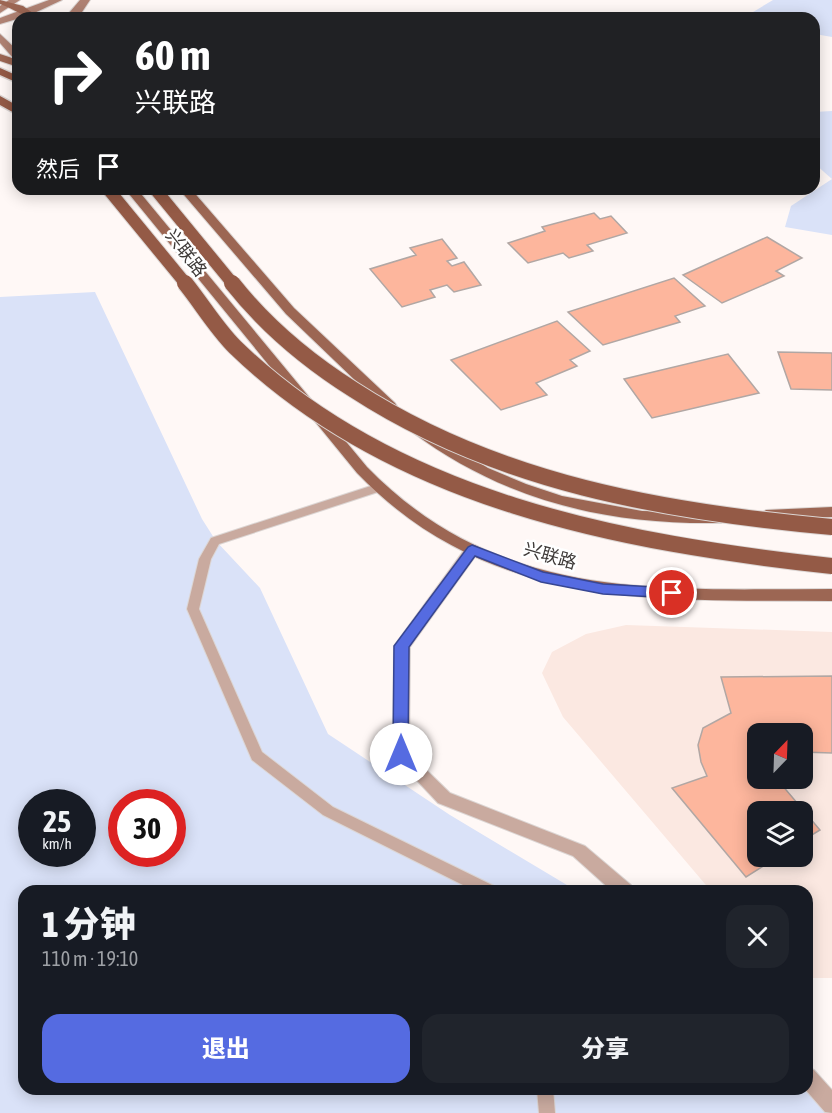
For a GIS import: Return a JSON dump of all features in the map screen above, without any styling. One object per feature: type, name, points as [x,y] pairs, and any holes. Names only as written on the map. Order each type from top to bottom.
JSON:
[{"type":"highway","name":"兴联路","points":[[114,195],[135,218],[234,346],[299,401],[360,442],[453,487],[537,515],[667,545],[784,562],[832,566]]},
{"type":"highway","name":"兴联路","points":[[160,195],[264,320],[318,368],[382,410],[451,445],[523,472],[605,494],[708,515],[832,527]]},
{"type":"main road","points":[[38,12],[57,0]]},
{"type":"main road","points":[[75,12],[85,0]]},
{"type":"main road","points":[[6,4],[23,12]]},
{"type":"main road","points":[[0,37],[12,50]]},
{"type":"main road","name":"兴联路","points":[[136,195],[239,324],[380,488],[420,518],[472,550],[541,577],[603,589],[672,593],[832,595]]},
{"type":"main road","points":[[190,195],[290,311],[371,389],[431,441],[483,472],[540,494],[606,512],[689,520],[832,512]]},
{"type":"street","points":[[472,550],[402,646],[401,754],[444,798],[579,851],[618,885]]},
{"type":"street","points":[[813,1084],[832,1105]]},
{"type":"lane","points":[[380,488],[216,541],[205,559],[193,609],[257,756],[328,811],[477,885]]},
{"type":"lane","points":[[546,1095],[547,1113]]},
{"type":"shaded area","points":[[773,0],[832,0],[832,37],[820,35],[820,12],[753,12]]},
{"type":"shaded area","points":[[832,111],[832,179],[820,168],[820,112]]},
{"type":"shaded area","points":[[832,179],[832,235],[785,227],[791,206],[808,195],[820,195],[820,187]]},
{"type":"shaded area","points":[[95,292],[202,519],[216,541],[260,588],[328,734],[450,815],[567,885],[18,885],[18,1095],[813,1095],[813,1093],[832,1105],[832,1113],[0,1113],[0,297]]},
{"type":"shaded area","points":[[626,625],[832,632],[832,978],[813,978],[813,885],[706,885],[563,717],[542,673],[552,652],[586,634]]},
{"type":"building","points":[[594,213],[600,219],[611,216],[627,233],[587,245],[593,251],[569,258],[563,253],[528,263],[508,243],[545,231],[542,227]]},
{"type":"building","points":[[767,237],[802,258],[776,271],[784,276],[722,303],[683,275]]},
{"type":"building","points":[[442,239],[457,258],[447,261],[452,266],[464,262],[481,285],[454,292],[447,285],[430,290],[435,297],[402,307],[370,269],[416,255],[410,248]]},
{"type":"building","points":[[674,278],[705,306],[675,316],[680,322],[603,345],[568,312]]},
{"type":"building","points":[[557,321],[590,351],[570,360],[577,366],[536,383],[547,395],[501,410],[451,360]]},
{"type":"building","points":[[778,352],[832,353],[832,390],[791,389]]},
{"type":"building","points":[[728,354],[759,393],[652,418],[624,379]]},
{"type":"building","points":[[832,676],[832,753],[813,752],[813,723],[747,723],[747,789],[785,789],[795,801],[747,801],[747,867],[762,867],[746,877],[672,788],[707,776],[701,762],[698,745],[703,728],[731,713],[721,677]]},
{"type":"building","points":[[813,822],[820,830],[813,834]]},
{"type":"route","points":[[401,754],[402,646],[472,550],[541,577],[603,589],[672,593]]}]
